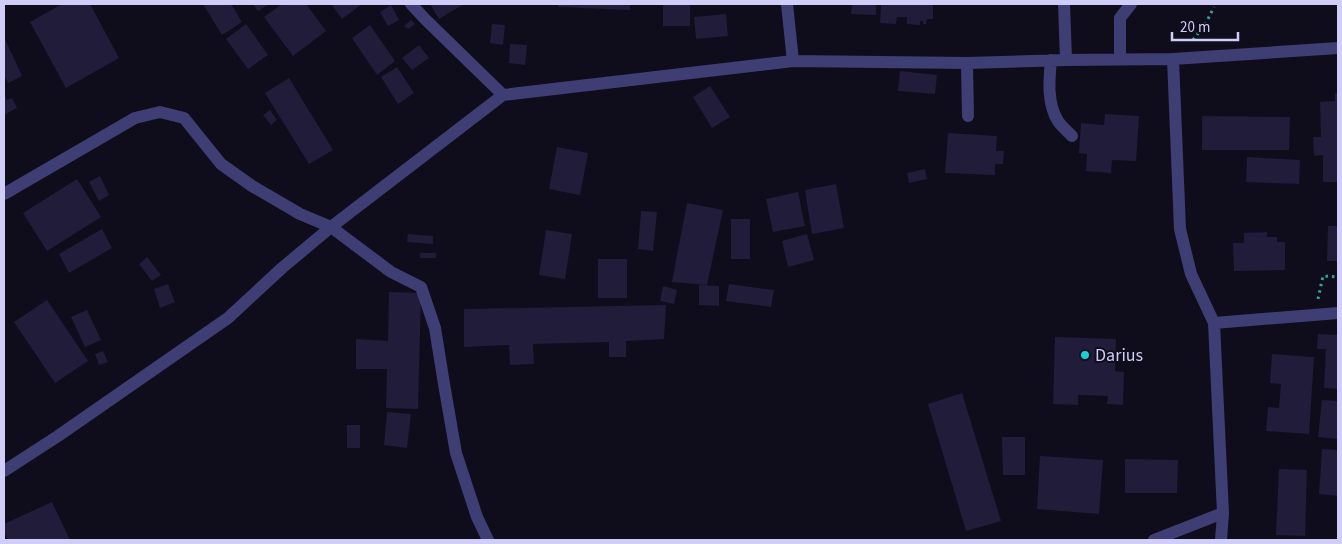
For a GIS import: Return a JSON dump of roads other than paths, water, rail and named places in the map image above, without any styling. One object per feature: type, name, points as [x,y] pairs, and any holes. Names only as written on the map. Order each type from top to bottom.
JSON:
[{"type":"street","points":[[411,4],[424,19],[503,95]]},
{"type":"street","points":[[787,4],[793,61]]},
{"type":"street","points":[[1064,4],[1066,60]]},
{"type":"street","points":[[1120,59],[1120,18],[1130,4]]},
{"type":"street","points":[[4,471],[58,436],[228,318],[282,268],[331,227],[503,95],[793,61],[967,63],[1173,59],[1338,48]]},
{"type":"street","points":[[1173,59],[1180,229],[1191,274],[1214,323],[1223,513],[1221,540]]},
{"type":"street","points":[[1051,60],[1049,81],[1051,104],[1058,121],[1072,136]]},
{"type":"street","points":[[967,63],[968,116]]},
{"type":"street","points":[[4,194],[135,118],[160,112],[184,118],[221,164],[252,186],[300,214],[331,227],[391,272],[421,287],[435,328],[456,453],[477,517],[488,540]]},
{"type":"street","points":[[1214,323],[1338,313]]},
{"type":"street","points":[[1154,540],[1223,513]]},
{"type":"place","name":"Darius","points":[[1085,355]]}]
